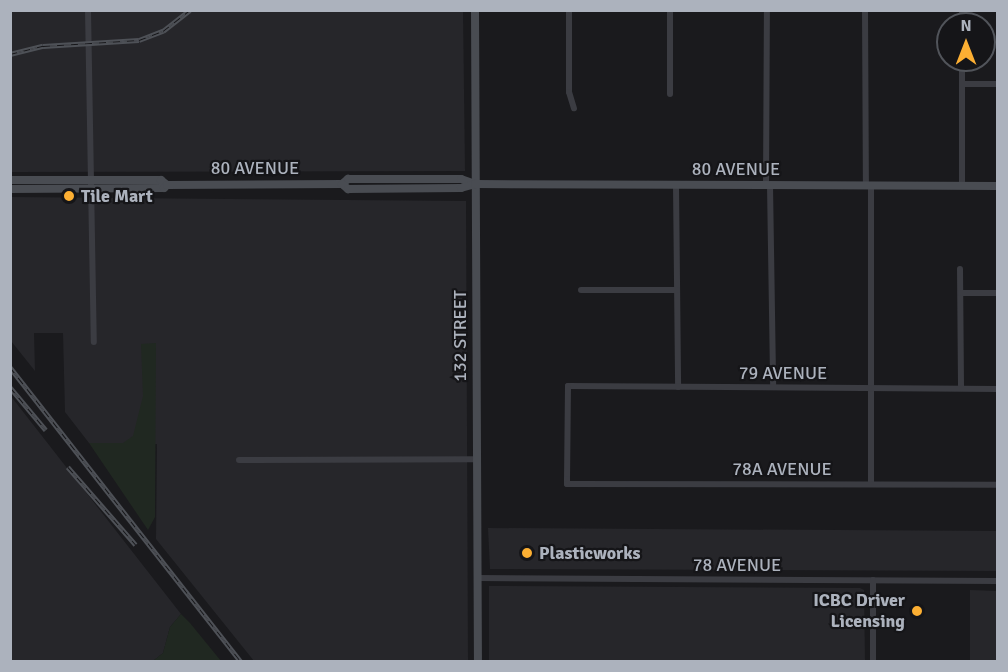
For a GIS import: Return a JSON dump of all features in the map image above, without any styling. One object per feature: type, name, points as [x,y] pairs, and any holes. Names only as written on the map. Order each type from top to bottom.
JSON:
[{"type":"main road","name":"132 STREET","points":[[475,10],[477,662]]},
{"type":"main road","name":"80 AVENUE","points":[[10,189],[161,180],[167,185],[342,184],[348,179],[450,179],[475,184],[998,186]]},
{"type":"main road","name":"80 AVENUE","points":[[10,180],[90,184]]},
{"type":"street","points":[[88,10],[94,342]]},
{"type":"street","points":[[569,10],[569,93],[574,108]]},
{"type":"street","points":[[670,10],[670,94]]},
{"type":"street","points":[[767,10],[773,387]]},
{"type":"street","points":[[865,10],[872,484]]},
{"type":"street","points":[[962,72],[962,186]]},
{"type":"street","points":[[962,84],[998,84]]},
{"type":"street","points":[[676,185],[678,387]]},
{"type":"street","points":[[960,269],[961,388]]},
{"type":"street","points":[[581,290],[677,290]]},
{"type":"street","points":[[961,293],[998,292]]},
{"type":"street","name":"79 AVENUE","points":[[567,484],[568,386],[998,388]]},
{"type":"street","points":[[238,459],[476,459]]},
{"type":"street","name":"78A AVENUE","points":[[567,484],[998,485]]},
{"type":"street","name":"78 AVENUE","points":[[477,578],[998,581]]},
{"type":"street","points":[[873,580],[873,662]]},
{"type":"shaded area","points":[[10,11],[463,11],[465,171],[11,172]]},
{"type":"shaded area","points":[[11,197],[466,201],[468,661],[254,661],[156,539],[157,444],[89,443],[65,412],[63,333],[34,333],[35,371],[11,341]]},
{"type":"shaded area","points":[[156,343],[155,517],[148,530],[89,443],[123,443],[133,436],[143,396],[141,344]]},
{"type":"shaded area","points":[[10,395],[181,614],[170,627],[163,653],[153,661],[11,661]]},
{"type":"shaded area","points":[[488,528],[997,531],[997,571],[490,569]]},
{"type":"shaded area","points":[[489,586],[860,588],[864,590],[865,661],[489,661]]},
{"type":"shaded area","points":[[970,590],[997,591],[997,661],[970,661]]},
{"type":"shaded area","points":[[181,614],[221,661],[153,661],[163,653],[170,627]]},
{"type":"railway","points":[[10,54],[43,46],[139,40],[163,31],[190,10]]},
{"type":"railway","points":[[10,367],[241,662]]},
{"type":"railway","points":[[10,387],[46,430]]},
{"type":"railway","points":[[68,467],[136,545]]},
{"type":"place","name":"Tile Mart","points":[[69,196]]},
{"type":"place","name":"Plasticworks","points":[[527,553]]},
{"type":"place","name":"ICBC Driver Licensing","points":[[917,611]]}]
